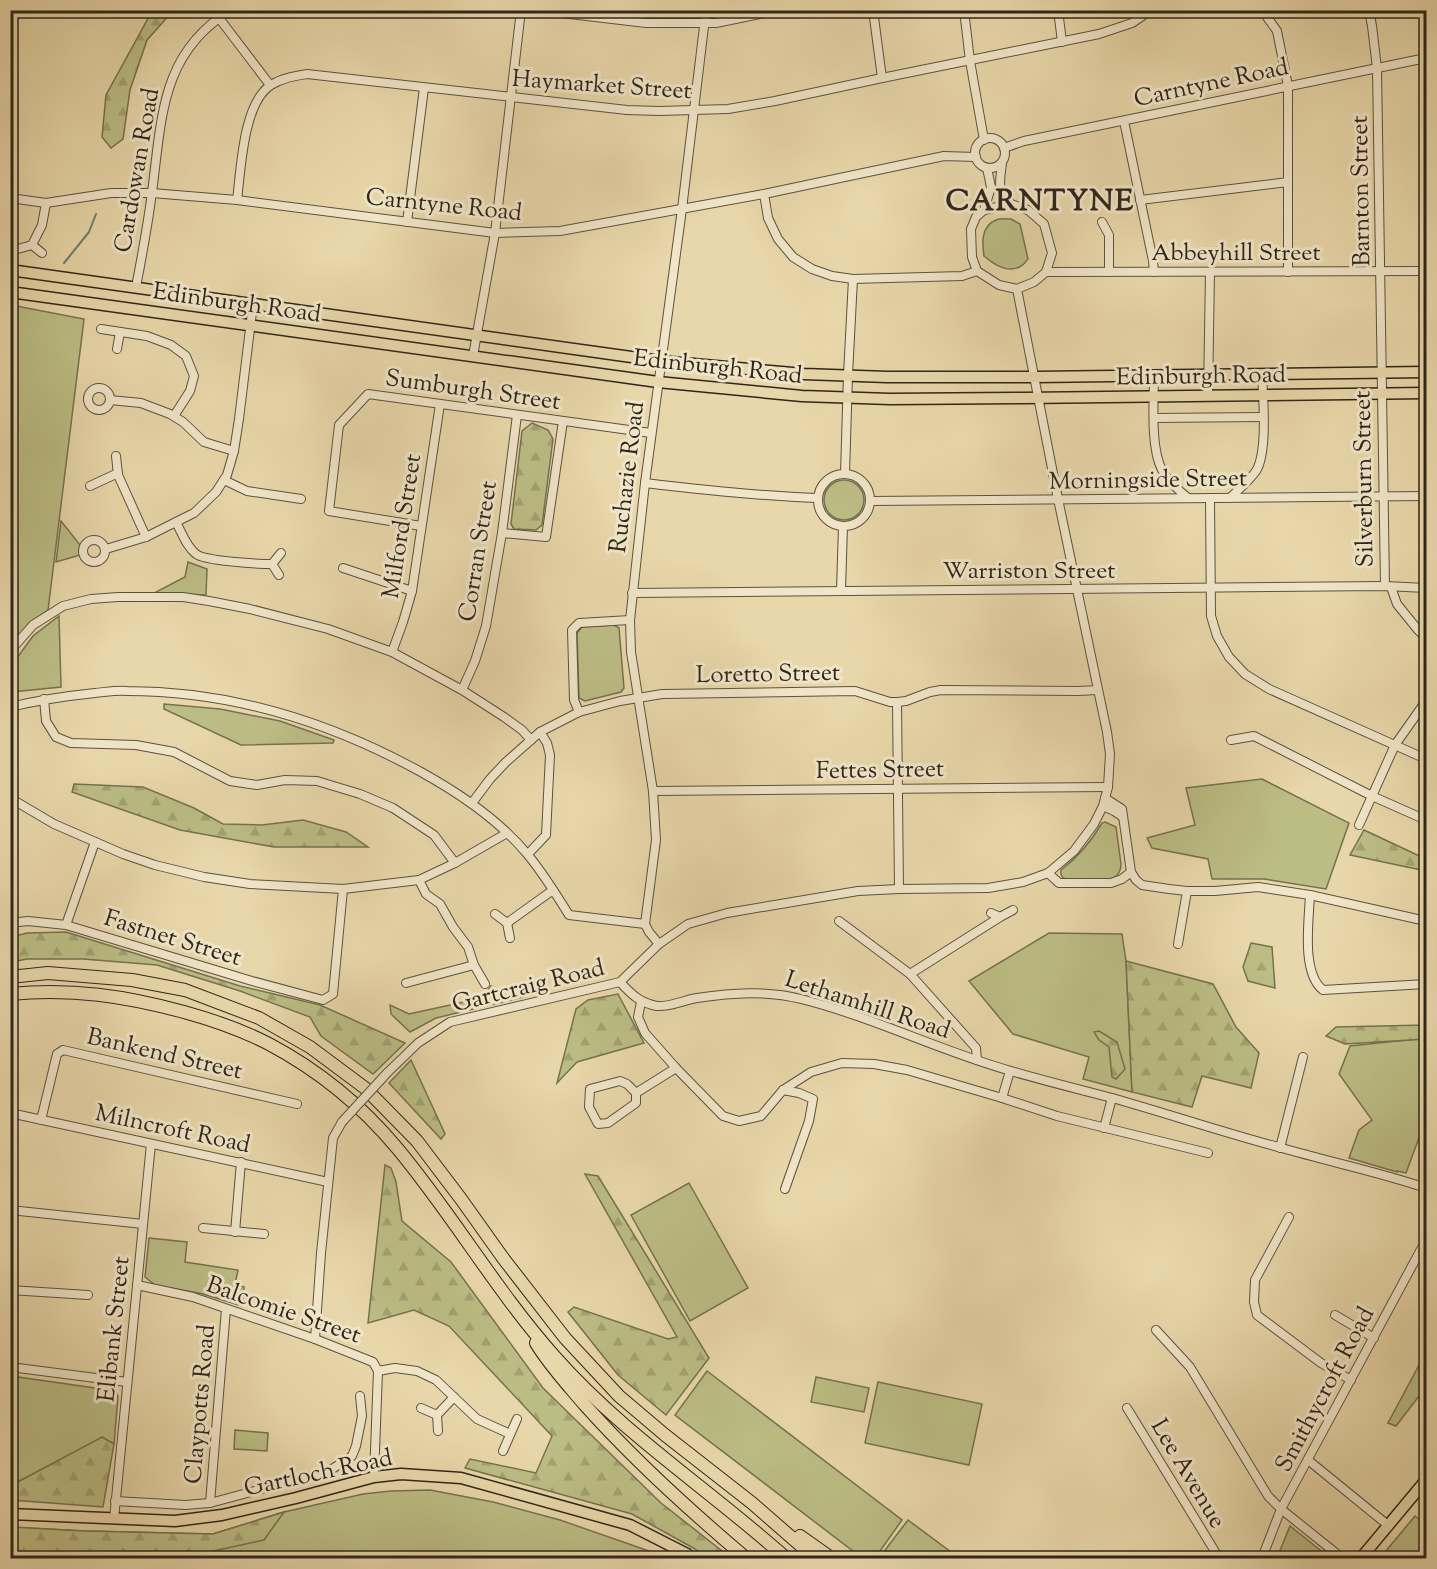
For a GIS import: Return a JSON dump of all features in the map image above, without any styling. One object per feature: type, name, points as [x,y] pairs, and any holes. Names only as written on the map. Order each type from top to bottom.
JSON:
[{"type":"highway","points":[[10,976],[48,973],[132,980],[185,990],[259,1018],[310,1047],[365,1088],[417,1141],[502,1258],[565,1338],[619,1396],[752,1503],[815,1558]]},
{"type":"highway","points":[[10,994],[37,992],[103,994],[153,1004],[214,1020],[268,1044],[315,1072],[353,1103],[396,1147],[458,1228],[514,1307],[555,1357],[601,1405],[786,1558]]},
{"type":"highway","points":[[514,1307],[547,1362],[599,1420],[661,1484],[746,1558]]},
{"type":"highway","points":[[752,1503],[831,1558]]},
{"type":"main road","name":"Edinburgh Road","points":[[10,270],[660,361],[804,374],[1035,377],[1426,372]]},
{"type":"main road","points":[[90,303],[93,282]]},
{"type":"main road","name":"Edinburgh Road","points":[[10,292],[657,382],[767,393],[848,398],[1426,393]]},
{"type":"main road","points":[[169,314],[172,292]]},
{"type":"main road","name":"Gartloch Road","points":[[10,1514],[175,1521],[222,1515],[374,1477],[401,1474],[461,1478],[630,1525],[693,1558]]},
{"type":"main road","points":[[1361,1558],[1426,1480]]},
{"type":"street","name":"Cardowan Road","points":[[136,287],[152,193],[162,113],[172,76],[192,44],[219,18],[231,10]]},
{"type":"street","points":[[473,356],[495,233],[521,10]]},
{"type":"street","points":[[536,10],[646,23],[716,22],[779,10]]},
{"type":"street","name":"Ruchazie Road","points":[[645,924],[656,840],[653,791],[631,652],[630,620],[657,382],[682,209],[706,10]]},
{"type":"street","points":[[873,10],[882,78]]},
{"type":"street","points":[[964,10],[970,61],[984,140]]},
{"type":"street","points":[[1058,10],[1062,42]]},
{"type":"street","name":"Haymarket Street","points":[[270,85],[287,77],[307,74],[627,110],[728,109],[1099,34],[1132,23],[1151,10]]},
{"type":"street","points":[[1262,10],[1277,32],[1288,86],[1288,272]]},
{"type":"street","name":"Barnton Street","points":[[1369,10],[1377,68],[1381,372]]},
{"type":"street","points":[[219,18],[270,85],[256,102],[249,118],[237,200]]},
{"type":"street","name":"Carntyne Road","points":[[1004,148],[1024,141],[1426,58]]},
{"type":"street","points":[[407,222],[424,88]]},
{"type":"street","points":[[1124,121],[1154,272]]},
{"type":"street","points":[[1002,163],[998,167],[987,168],[980,163],[976,158],[978,145],[984,140],[993,139],[1004,148],[1000,189],[1002,195],[1011,204],[1028,210],[1044,224],[1052,253],[1046,272],[1034,282],[1017,289],[999,285],[977,271],[972,257],[971,229],[976,217],[984,210],[1011,204]]},
{"type":"street","name":"Carntyne Road","points":[[10,198],[46,203],[111,193],[152,193],[237,200],[495,233],[560,231],[764,194],[944,156],[976,158]]},
{"type":"street","points":[[984,210],[991,187],[987,168]]},
{"type":"street","points":[[1140,200],[1288,182]]},
{"type":"street","points":[[764,194],[768,218],[778,239],[793,257],[812,269],[832,276],[853,279],[962,276],[977,271]]},
{"type":"street","points":[[10,249],[32,245],[42,225],[46,203]]},
{"type":"street","points":[[1102,222],[1109,235],[1109,272]]},
{"type":"street","points":[[32,245],[42,253]]},
{"type":"street","name":"Abbeyhill Street","points":[[1046,272],[1426,271]]},
{"type":"street","points":[[1208,396],[1210,272]]},
{"type":"street","points":[[845,474],[853,279]]},
{"type":"street","name":"Gartcraig Road","points":[[315,1339],[333,1138],[342,1122],[418,1043],[450,1022],[620,982],[659,944],[688,924],[727,913],[858,891],[988,888],[1023,882],[1050,871],[1074,851],[1094,824],[1108,787],[1110,754],[1107,732],[1017,289]]},
{"type":"street","points":[[106,549],[146,537],[194,513],[216,492],[227,475],[234,451],[239,419],[253,304]]},
{"type":"street","points":[[101,329],[147,336],[171,345],[186,356],[194,376],[190,391],[174,416]]},
{"type":"street","points":[[117,349],[120,332]]},
{"type":"street","name":"Silverburn Street","points":[[1381,372],[1388,586]]},
{"type":"street","points":[[1230,498],[1257,469],[1263,450],[1262,374]]},
{"type":"street","points":[[1154,375],[1154,418],[1158,458],[1162,471],[1188,498]]},
{"type":"street","name":"Sumburgh Street","points":[[421,525],[329,511],[339,425],[368,394],[651,433]]},
{"type":"street","points":[[110,400],[141,403],[174,416],[204,442],[234,451]]},
{"type":"street","name":"Milford Street","points":[[392,652],[404,622],[412,591],[440,404]]},
{"type":"street","name":"Corran Street","points":[[462,690],[486,626],[502,533],[517,415]]},
{"type":"street","name":"Edinburgh Road","points":[[1154,418],[1263,417]]},
{"type":"street","points":[[502,533],[546,537],[563,421]]},
{"type":"street","points":[[116,456],[118,473],[146,537]]},
{"type":"street","points":[[90,486],[118,473]]},
{"type":"street","points":[[845,474],[853,476],[866,486],[870,501],[864,516],[851,525],[843,526],[828,520],[822,513],[818,498],[824,483],[830,478],[845,474]]},
{"type":"street","points":[[224,480],[247,491],[301,499]]},
{"type":"street","points":[[645,483],[726,492],[818,498]]},
{"type":"street","name":"Morningside Street","points":[[870,501],[1426,496]]},
{"type":"street","points":[[1210,498],[1211,616],[1217,636],[1229,657],[1245,674],[1269,689],[1426,759]]},
{"type":"street","points":[[176,522],[189,547],[199,557],[272,564]]},
{"type":"street","points":[[841,590],[843,526]]},
{"type":"street","points":[[272,564],[281,553]]},
{"type":"street","points":[[272,564],[279,575]]},
{"type":"street","points":[[343,568],[352,575],[412,591]]},
{"type":"street","points":[[1388,586],[1397,604],[1426,638]]},
{"type":"street","name":"Warriston Street","points":[[632,593],[1388,586],[1426,588]]},
{"type":"street","points":[[10,651],[33,625],[63,606],[91,599],[183,597],[250,609],[328,629],[392,652],[462,690],[522,730],[531,740]]},
{"type":"street","points":[[579,712],[574,700],[572,630],[579,622],[630,620]]},
{"type":"street","points":[[10,707],[44,699],[125,690],[178,693],[235,701],[291,716],[348,736],[394,757],[472,803],[528,854],[569,915],[645,924],[659,944]]},
{"type":"street","points":[[899,889],[897,702],[941,690],[1098,690]]},
{"type":"street","name":"Loretto Street","points":[[472,803],[506,762],[540,732],[579,712],[638,697],[662,694],[855,691],[897,702]]},
{"type":"street","points":[[44,699],[46,721],[56,737],[71,743],[136,745],[174,753],[230,781],[257,785],[285,780],[317,781],[360,794],[393,808],[434,835],[455,863]]},
{"type":"street","points":[[1359,825],[1395,745],[1426,701]]},
{"type":"street","points":[[528,854],[546,835],[550,755],[547,743],[540,732]]},
{"type":"street","points":[[1231,740],[1254,736],[1372,796],[1426,820]]},
{"type":"street","name":"Fettes Street","points":[[653,791],[1108,787]]},
{"type":"street","points":[[10,798],[54,824],[155,865],[204,877],[250,884],[343,889],[419,880],[455,863],[507,833]]},
{"type":"street","points":[[1104,802],[1123,818],[1131,872],[1142,885],[1187,891],[1258,887],[1310,895],[1426,921]]},
{"type":"street","points":[[66,925],[95,842]]},
{"type":"street","points":[[1050,871],[1059,883],[1111,883],[1131,872]]},
{"type":"street","points":[[419,880],[426,894],[440,904],[468,947],[484,984]]},
{"type":"street","name":"Fastnet Street","points":[[10,923],[28,921],[66,925],[323,1000],[333,994],[343,889]]},
{"type":"street","points":[[507,923],[553,890]]},
{"type":"street","points":[[1178,944],[1187,891]]},
{"type":"street","points":[[1310,895],[1309,964],[1318,986],[1323,990],[1426,984]]},
{"type":"street","points":[[910,975],[1013,910]]},
{"type":"street","points":[[991,913],[1000,917]]},
{"type":"street","points":[[495,914],[507,923],[510,938]]},
{"type":"street","points":[[839,921],[910,975],[976,1048],[977,1060]]},
{"type":"street","points":[[406,983],[474,965]]},
{"type":"street","points":[[620,982],[641,1002]]},
{"type":"street","name":"Lethamhill Road","points":[[1208,1153],[1057,1116],[907,1070],[874,1064],[842,1064],[811,1072],[783,1090],[761,1116],[739,1121],[723,1116],[645,1033],[638,1017],[641,1002],[659,1006],[676,1004],[693,998],[733,993],[768,993],[800,999],[1010,1071],[1426,1188]]},
{"type":"street","name":"Bankend Street","points":[[41,1120],[57,1054],[63,1050],[297,1104]]},
{"type":"street","points":[[1280,1148],[1303,1057]]},
{"type":"street","points":[[636,1093],[676,1068]]},
{"type":"street","points":[[1002,1098],[1010,1071]]},
{"type":"street","points":[[620,1081],[636,1093],[636,1103],[608,1123],[598,1124],[589,1107],[590,1089],[620,1081]]},
{"type":"street","points":[[783,1090],[813,1098],[809,1121],[785,1189]]},
{"type":"street","points":[[1104,1128],[1112,1098]]},
{"type":"street","name":"Milncroft Road","points":[[10,1113],[328,1182]]},
{"type":"street","name":"Elibank Street","points":[[114,1519],[151,1144]]},
{"type":"street","points":[[235,1232],[241,1162]]},
{"type":"street","points":[[10,1210],[143,1224]]},
{"type":"street","points":[[1289,1217],[1255,1280],[1254,1302],[1257,1315],[1321,1363],[1351,1380]]},
{"type":"street","points":[[203,1228],[264,1234]]},
{"type":"street","name":"Smithycroft Road","points":[[1262,1558],[1281,1509],[1426,1240]]},
{"type":"street","name":"Balcomie Street","points":[[137,1285],[194,1297],[374,1362],[378,1371],[374,1477]]},
{"type":"street","points":[[10,1290],[88,1295]]},
{"type":"street","name":"Claypotts Road","points":[[210,1503],[226,1309]]},
{"type":"street","points":[[1335,1316],[1374,1338]]},
{"type":"street","points":[[1156,1330],[1190,1366],[1268,1496],[1342,1558]]},
{"type":"street","points":[[10,1367],[127,1383]]},
{"type":"street","points":[[378,1371],[395,1368],[417,1371],[436,1380],[477,1419],[510,1434]]},
{"type":"street","points":[[115,1502],[185,1505],[210,1503],[329,1471],[352,1456],[363,1416],[360,1396]]},
{"type":"street","points":[[438,1431],[437,1415],[454,1397]]},
{"type":"street","points":[[421,1408],[437,1415]]},
{"type":"street","name":"Lee Avenue","points":[[1126,1408],[1219,1558]]},
{"type":"street","points":[[363,1416],[376,1417]]},
{"type":"street","points":[[503,1451],[517,1419]]},
{"type":"street","points":[[1308,1460],[1389,1526]]},
{"type":"green space","points":[[154,10],[173,11],[147,40],[130,90],[123,139],[111,148],[102,137],[106,95]]},
{"type":"green space","points":[[999,219],[1011,219],[1020,224],[1028,259],[1022,265],[1011,269],[996,265],[984,256],[983,246],[985,231],[991,223]]},
{"type":"green space","points":[[11,305],[84,319],[48,610],[31,622],[11,646]]},
{"type":"green space","points":[[532,423],[548,430],[553,439],[542,525],[536,530],[514,529],[511,524],[522,431]]},
{"type":"green space","points":[[844,480],[858,486],[864,500],[858,514],[844,520],[830,514],[824,500],[830,486]]},
{"type":"green space","points":[[61,521],[80,545],[80,555],[56,562]]},
{"type":"green space","points":[[188,562],[207,569],[206,595],[154,593],[185,577]]},
{"type":"green space","points":[[59,616],[61,687],[12,692],[11,666],[33,636]]},
{"type":"green space","points":[[614,625],[619,628],[624,688],[621,692],[585,701],[579,698],[577,633],[582,627]]},
{"type":"green space","points":[[164,704],[220,709],[280,721],[334,740],[333,743],[241,745],[164,709]]},
{"type":"green space","points":[[1262,779],[1349,823],[1326,889],[1264,879],[1212,879],[1208,859],[1152,848],[1147,838],[1195,825],[1186,788]]},
{"type":"green space","points":[[74,784],[143,787],[194,808],[223,824],[262,825],[303,820],[346,832],[368,847],[274,847],[180,830],[72,792]]},
{"type":"green space","points":[[1105,822],[1116,827],[1121,864],[1117,875],[1112,879],[1063,878],[1061,870],[1084,849]]},
{"type":"green space","points":[[1364,830],[1426,859],[1426,871],[1350,855]]},
{"type":"green space","points":[[66,932],[240,986],[320,1005],[405,1043],[373,1074],[321,1036],[310,1017],[240,991],[157,965],[83,959],[27,959],[11,962],[11,937],[27,933]]},
{"type":"green space","points":[[1049,933],[1122,934],[1126,961],[1132,1092],[1083,1079],[1089,1057],[1013,1034],[969,981]]},
{"type":"green space","points":[[1251,943],[1272,947],[1275,988],[1248,981],[1243,967]]},
{"type":"green space","points":[[1126,961],[1213,984],[1236,1027],[1259,1053],[1251,1088],[1202,1076],[1192,1107],[1132,1092]]},
{"type":"green space","points":[[491,986],[523,997],[436,1018],[410,1032],[391,1014],[390,1005],[409,1014],[482,998]]},
{"type":"green space","points":[[618,994],[644,1043],[577,1062],[557,1083],[576,1009],[588,1000]]},
{"type":"green space","points":[[1426,1025],[1426,1039],[1345,1044],[1326,1036],[1336,1027]]},
{"type":"green space","points":[[1099,1031],[1117,1042],[1125,1069],[1116,1079],[1112,1077],[1109,1047],[1099,1040],[1094,1032]]},
{"type":"green space","points":[[1426,1038],[1426,1131],[1419,1138],[1406,1173],[1349,1158],[1359,1130],[1372,1120],[1339,1074],[1350,1046]]},
{"type":"green space","points":[[411,1060],[445,1134],[441,1139],[389,1083]]},
{"type":"green space","points":[[385,1165],[391,1168],[396,1182],[402,1221],[451,1262],[543,1388],[661,1503],[731,1558],[707,1558],[632,1514],[465,1468],[470,1459],[536,1473],[552,1436],[449,1326],[414,1310],[368,1323]]},
{"type":"green space","points":[[585,1174],[598,1176],[709,1358],[666,1415],[618,1375],[568,1312],[574,1307],[668,1339],[677,1337]]},
{"type":"green space","points":[[689,1183],[748,1288],[690,1321],[631,1215]]},
{"type":"green space","points":[[149,1238],[187,1242],[185,1262],[238,1270],[235,1284],[244,1287],[242,1306],[203,1294],[155,1285],[145,1277]]},
{"type":"green space","points":[[1426,1352],[1426,1387],[1396,1426],[1388,1423]]},
{"type":"green space","points":[[707,1371],[902,1520],[875,1558],[862,1558],[675,1415]]},
{"type":"green space","points":[[11,1376],[116,1391],[118,1397],[114,1444],[102,1438],[16,1483],[11,1483]]},
{"type":"green space","points":[[816,1377],[869,1388],[864,1412],[811,1402]]},
{"type":"green space","points":[[878,1382],[982,1404],[969,1465],[865,1443]]},
{"type":"green space","points":[[235,1430],[268,1433],[267,1451],[234,1449]]},
{"type":"green space","points":[[102,1437],[114,1444],[103,1507],[11,1500],[11,1483],[16,1483]]},
{"type":"green space","points":[[430,1490],[493,1502],[560,1520],[669,1558],[11,1558],[10,1527],[213,1534],[284,1512],[363,1494]]},
{"type":"green space","points":[[284,1512],[264,1540],[181,1558],[11,1558],[11,1527],[213,1534]]},
{"type":"green space","points":[[1415,1516],[1426,1525],[1426,1558],[1380,1558]]},
{"type":"green space","points":[[908,1520],[959,1558],[879,1558]]},
{"type":"green space","points":[[1290,1526],[1330,1558],[1277,1558]]},
{"type":"waterway","points":[[64,263],[89,232],[96,214]]},
{"type":"district","name":"CARNTYNE","points":[[1040,200]]}]
